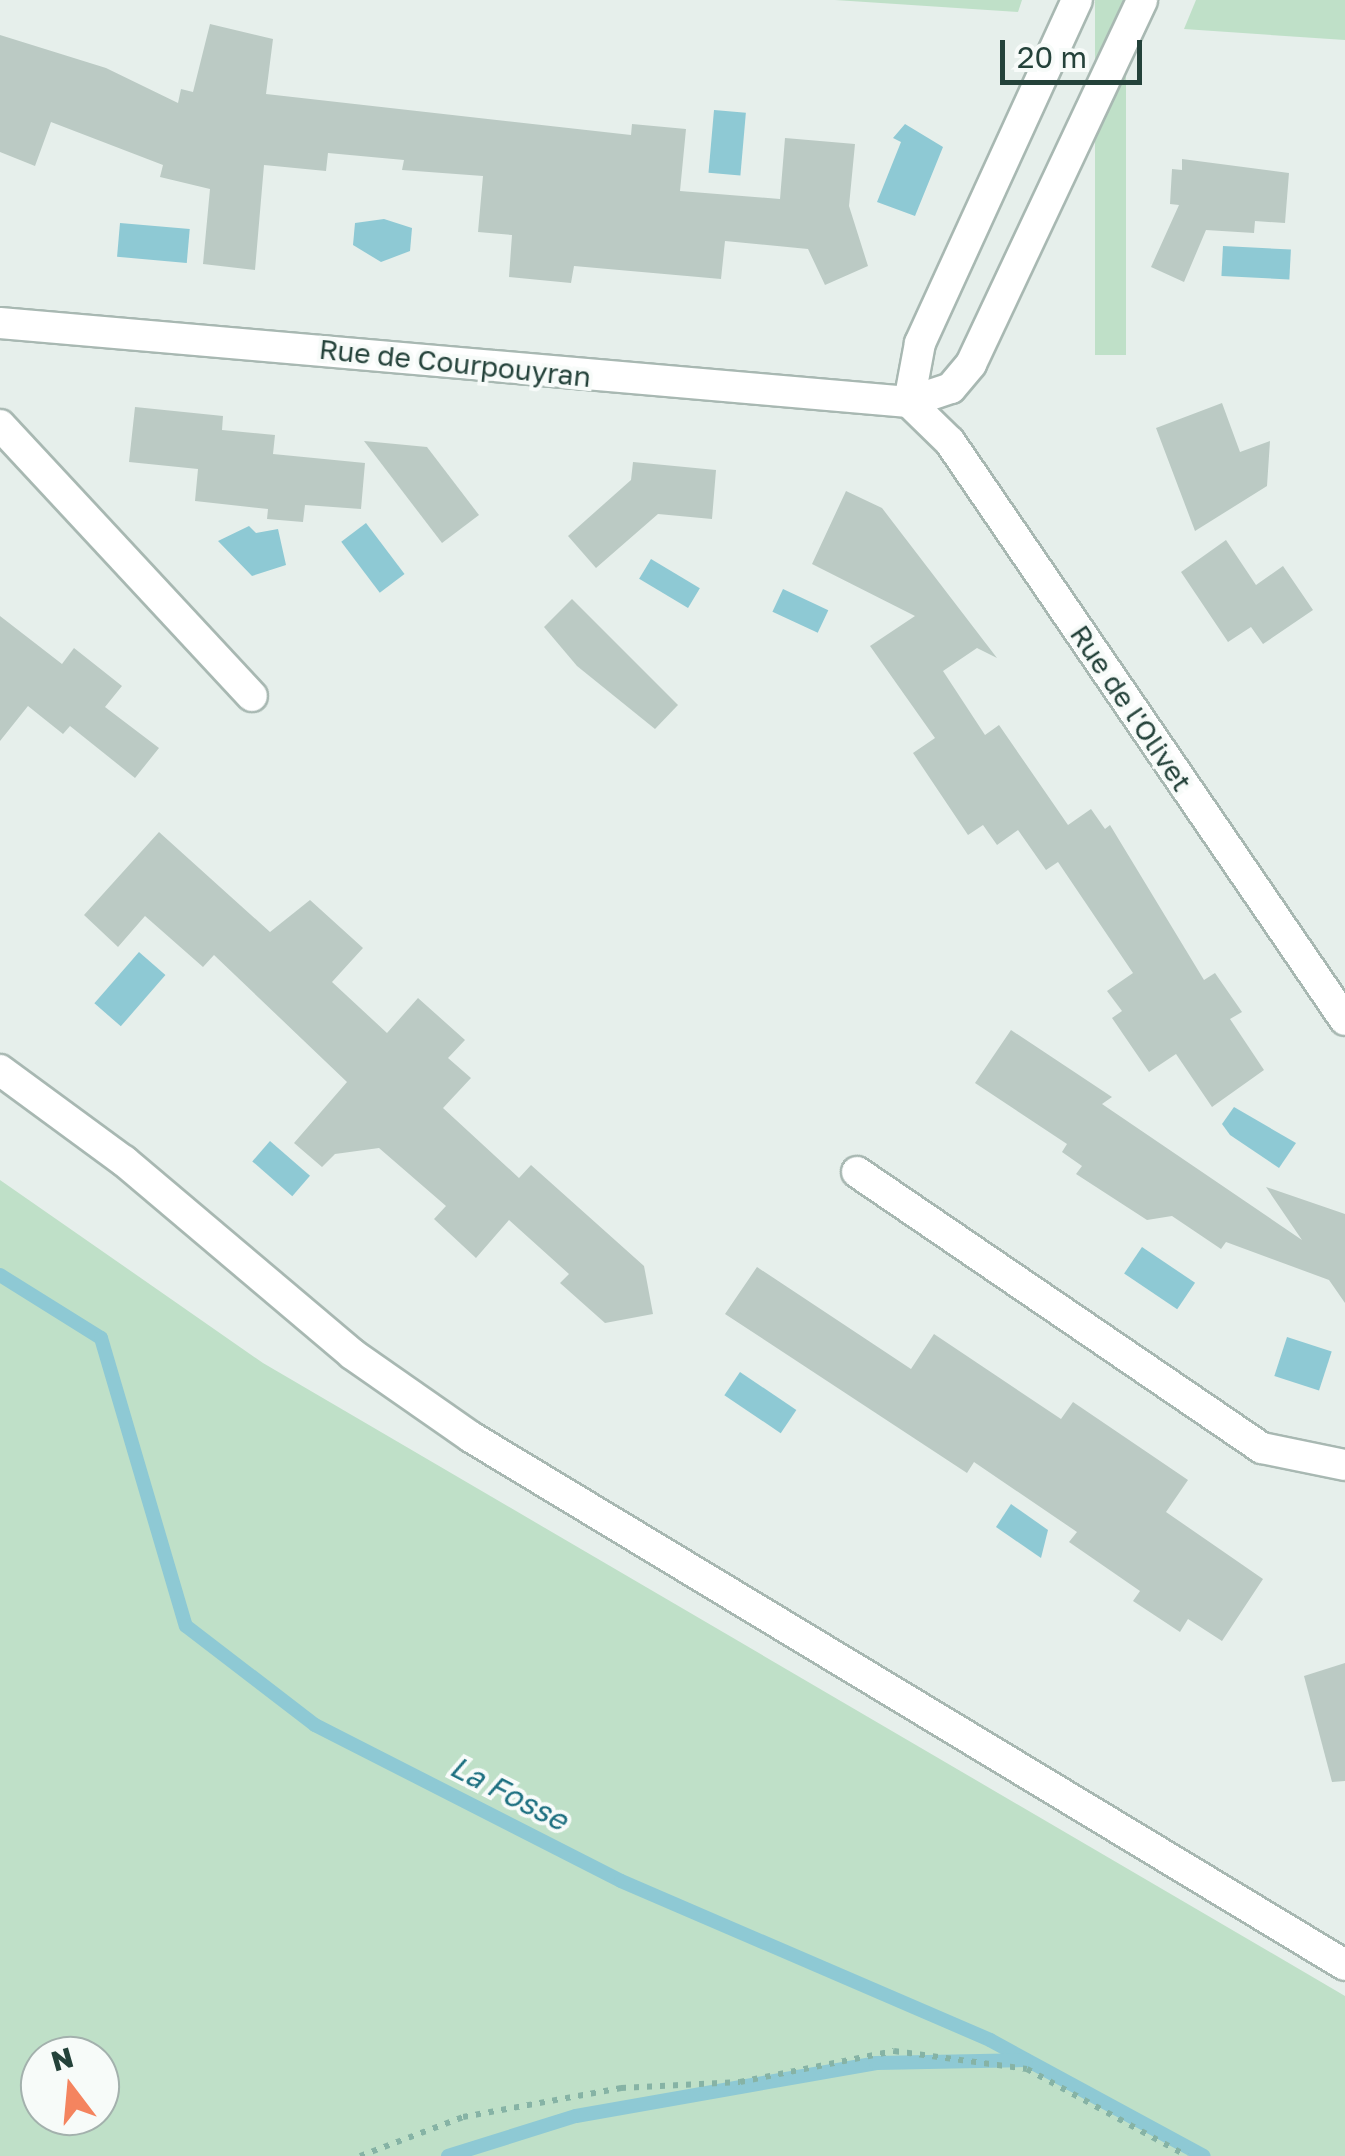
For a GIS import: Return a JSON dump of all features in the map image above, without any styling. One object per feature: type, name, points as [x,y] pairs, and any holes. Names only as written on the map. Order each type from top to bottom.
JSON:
[{"type":"street","points":[[1077,0],[920,343],[909,402],[950,388],[972,364],[1142,0]]},
{"type":"street","name":"Rue de Courpouyran","points":[[0,323],[909,402]]},
{"type":"street","name":"Rue de l'Olivet","points":[[909,402],[950,442],[1345,1020]]},
{"type":"street","points":[[0,425],[252,696]]},
{"type":"street","points":[[0,1070],[124,1161],[299,1313],[471,1437],[1345,1965]]},
{"type":"street","points":[[857,1172],[1262,1448],[1345,1466]]},
{"type":"path","points":[[360,2156],[463,2117],[621,2088],[740,2082],[894,2050],[1028,2069],[1186,2156]]},
{"type":"green space","points":[[835,0],[1022,0],[1018,12]]},
{"type":"green space","points":[[1095,0],[1126,0],[1126,355],[1095,355]]},
{"type":"green space","points":[[1196,0],[1345,0],[1345,40],[1184,29]]},
{"type":"green space","points":[[0,1180],[263,1363],[1345,1996],[1345,2156],[0,2156]]},
{"type":"water","points":[[714,110],[746,113],[740,176],[709,173]]},
{"type":"water","points":[[905,124],[943,147],[915,216],[877,202],[901,142],[893,138]]},
{"type":"water","points":[[384,219],[412,228],[410,251],[381,262],[353,245],[355,223]]},
{"type":"water","points":[[120,223],[190,229],[187,263],[117,257]]},
{"type":"water","points":[[1223,246],[1291,250],[1289,280],[1221,276]]},
{"type":"water","points":[[366,523],[405,574],[380,593],[341,542]]},
{"type":"water","points":[[249,526],[256,533],[278,529],[286,565],[252,576],[218,541]]},
{"type":"water","points":[[651,559],[700,588],[688,608],[639,579]]},
{"type":"water","points":[[783,589],[828,610],[818,633],[772,612]]},
{"type":"water","points":[[139,952],[165,975],[121,1026],[94,1003]]},
{"type":"water","points":[[1234,1107],[1296,1143],[1279,1168],[1230,1135],[1222,1124]]},
{"type":"water","points":[[270,1141],[310,1176],[292,1196],[252,1161]]},
{"type":"water","points":[[1142,1247],[1195,1283],[1177,1309],[1124,1274]]},
{"type":"water","points":[[1287,1337],[1332,1352],[1319,1391],[1274,1376]]},
{"type":"water","points":[[740,1372],[796,1410],[781,1433],[724,1395]]},
{"type":"water","points":[[1011,1504],[1048,1530],[1041,1558],[996,1527]]},
{"type":"building","points":[[210,24],[273,39],[266,94],[631,135],[632,124],[686,129],[680,191],[780,199],[785,138],[855,144],[849,206],[868,266],[825,285],[808,249],[725,241],[721,279],[574,266],[571,283],[509,277],[512,235],[478,232],[483,176],[402,170],[404,160],[328,153],[326,171],[264,165],[255,270],[203,264],[210,189],[160,177],[163,165],[51,122],[35,166],[0,152],[0,35],[106,68],[178,103],[181,89],[193,92]]},
{"type":"building","points":[[1182,159],[1289,173],[1285,223],[1255,221],[1254,233],[1206,230],[1184,282],[1151,267],[1179,205],[1170,204],[1172,169],[1182,170]]},
{"type":"building","points":[[1222,403],[1240,452],[1270,441],[1267,486],[1195,531],[1156,428]]},
{"type":"building","points":[[135,407],[223,416],[222,430],[275,435],[273,454],[365,463],[361,509],[305,505],[303,522],[267,519],[268,509],[195,501],[198,469],[129,462]]},
{"type":"building","points":[[364,441],[427,447],[479,515],[442,543]]},
{"type":"building","points":[[633,462],[716,470],[712,519],[658,514],[596,568],[568,536],[631,480]]},
{"type":"building","points":[[846,491],[882,508],[997,658],[977,648],[943,671],[985,735],[999,725],[1068,825],[1091,809],[1105,829],[1110,825],[1204,980],[1215,973],[1242,1012],[1230,1019],[1264,1070],[1212,1107],[1176,1054],[1149,1072],[1112,1018],[1122,1011],[1107,991],[1133,973],[1058,862],[1046,870],[1018,830],[997,845],[983,825],[968,835],[913,753],[935,738],[870,646],[915,616],[812,564]]},
{"type":"building","points":[[1226,540],[1256,585],[1283,566],[1313,610],[1263,644],[1251,627],[1228,642],[1181,572]]},
{"type":"building","points":[[572,599],[678,705],[655,729],[577,666],[544,627]]},
{"type":"building","points":[[0,616],[62,664],[74,648],[122,686],[105,707],[159,748],[135,778],[70,726],[63,734],[28,706],[0,741]]},
{"type":"building","points":[[159,832],[270,932],[310,900],[363,948],[332,982],[387,1033],[418,998],[465,1040],[448,1058],[471,1078],[443,1108],[519,1178],[531,1165],[644,1266],[653,1314],[605,1323],[560,1283],[569,1274],[509,1220],[476,1258],[434,1219],[446,1206],[379,1148],[335,1154],[322,1167],[294,1143],[347,1082],[214,955],[203,967],[145,916],[118,947],[84,915]]},
{"type":"building","points":[[1011,1030],[1112,1097],[1102,1104],[1302,1240],[1266,1187],[1345,1214],[1345,1303],[1329,1280],[1226,1242],[1221,1249],[1172,1216],[1147,1220],[1076,1174],[1082,1166],[1062,1152],[1067,1144],[975,1083]]},
{"type":"building","points":[[757,1267],[911,1369],[934,1334],[1061,1419],[1073,1402],[1188,1480],[1166,1512],[1263,1579],[1222,1641],[1188,1619],[1180,1632],[1133,1601],[1140,1591],[1069,1542],[1077,1532],[974,1462],[967,1473],[725,1314]]},
{"type":"building","points":[[1345,1663],[1345,1781],[1332,1782],[1304,1676]]},
{"type":"waterway","name":"La Fosse","points":[[0,1275],[101,1338],[186,1626],[315,1725],[621,1881],[990,2040],[1204,2156]]},
{"type":"waterway","points":[[448,2156],[576,2116],[876,2063],[1026,2060]]}]
